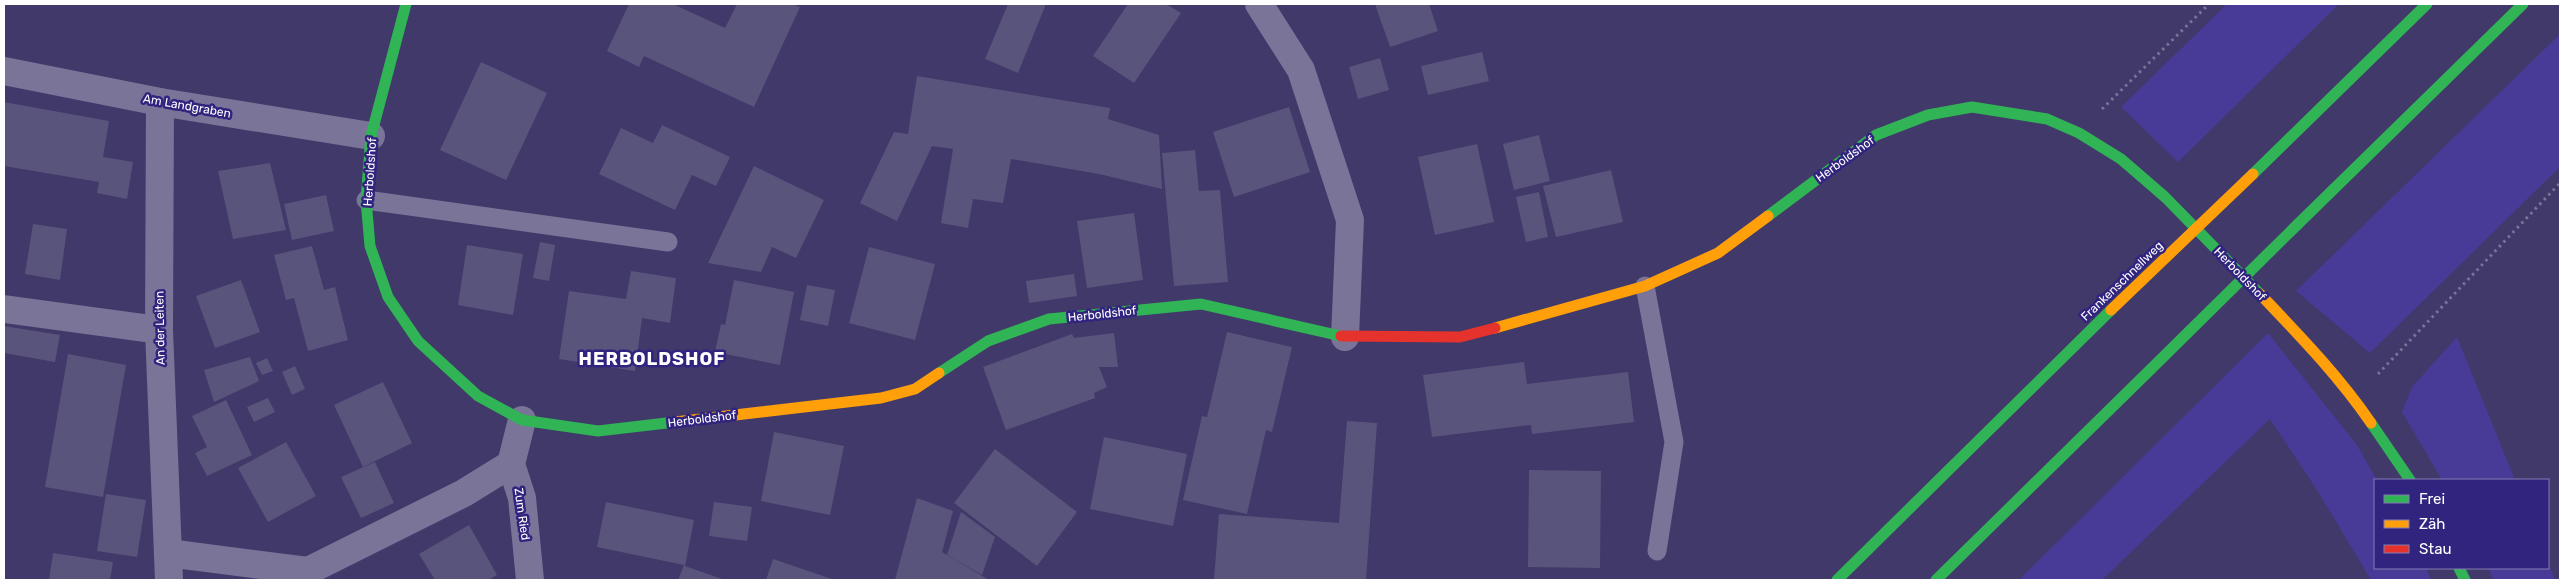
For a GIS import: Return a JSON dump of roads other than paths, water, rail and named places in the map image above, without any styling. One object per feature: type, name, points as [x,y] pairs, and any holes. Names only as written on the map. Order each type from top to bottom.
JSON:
[{"type":"main road","name":"Herboldshof","points":[[406,4],[371,136],[366,200],[370,246],[388,297],[418,341],[478,396],[522,420],[598,431],[881,398],[915,388],[988,341],[1049,320],[1201,304],[1345,337],[1460,337],[1645,286],[1718,253],[1876,136],[1928,115],[1972,107],[2047,119],[2079,133],[2121,159],[2165,198],[2307,343],[2355,400],[2409,479]]},
{"type":"main road","name":"Frankenschnellweg","points":[[1837,580],[2111,310],[2427,4]]},
{"type":"main road","points":[[1936,580],[2524,4]]},
{"type":"street","points":[[1260,4],[1301,70],[1350,220],[1345,337]]},
{"type":"street","name":"Am Landgraben","points":[[4,71],[160,102],[371,136]]},
{"type":"street","name":"An der Leiten","points":[[160,102],[160,330],[169,580]]},
{"type":"street","points":[[4,309],[160,330]]},
{"type":"street","points":[[168,553],[301,575],[464,493],[511,464],[522,420]]},
{"type":"street","name":"Zum Ried","points":[[511,464],[522,498],[530,580]]},
{"type":"lane","points":[[366,200],[668,242]]},
{"type":"lane","points":[[1645,286],[1674,442],[1657,551]]},
{"type":"district","name":"HERBOLDSHOF","points":[[652,359]]}]
